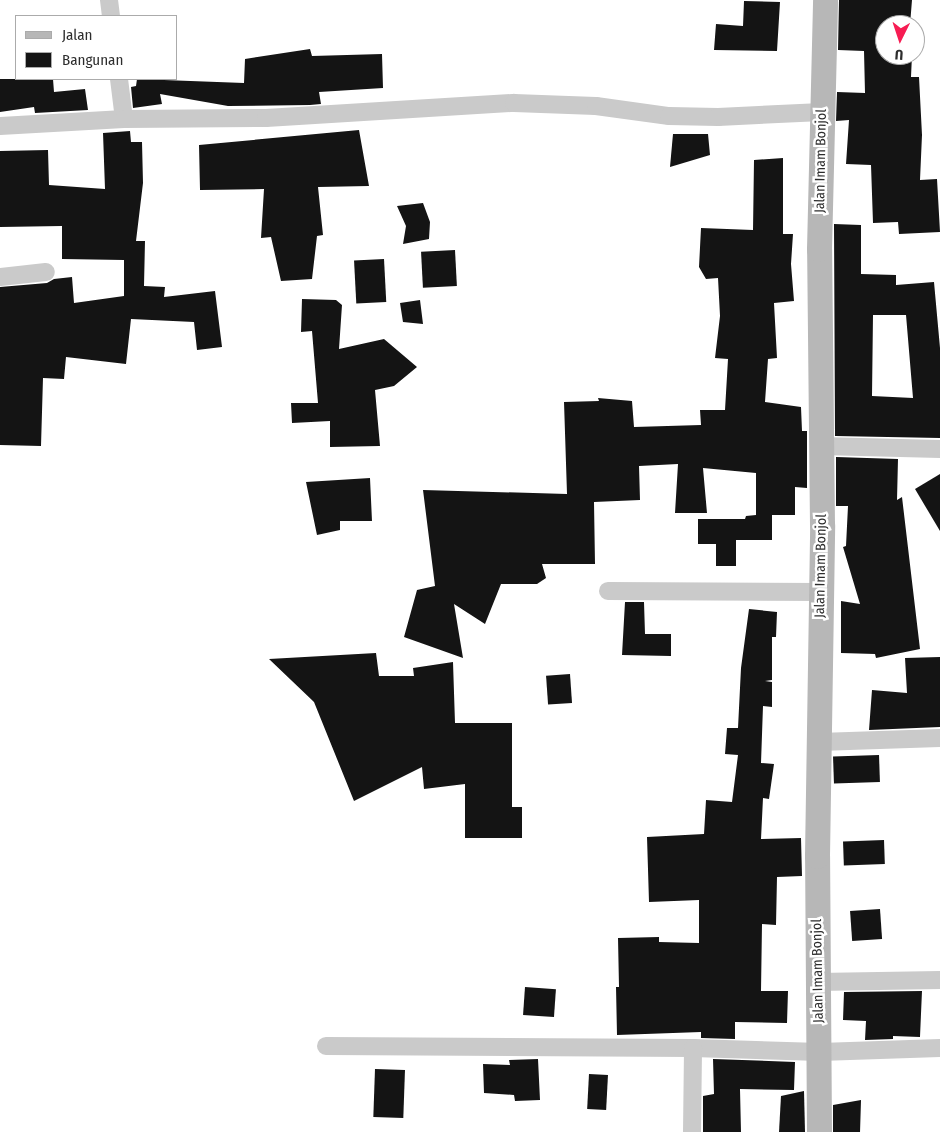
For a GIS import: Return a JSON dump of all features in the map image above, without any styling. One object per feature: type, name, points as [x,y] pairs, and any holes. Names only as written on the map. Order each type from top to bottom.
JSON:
[{"type":"main road","name":"Jalan Imam Bonjol","points":[[819,1132],[820,1052],[817,982],[821,446],[819,248],[825,0]]},
{"type":"street","points":[[110,0],[112,15]]},
{"type":"street","points":[[119,80],[124,119]]},
{"type":"street","points":[[0,126],[124,119],[266,118],[514,103],[596,106],[669,116],[718,117],[822,112]]},
{"type":"street","points":[[0,277],[46,272]]},
{"type":"street","points":[[821,446],[940,449]]},
{"type":"street","points":[[608,591],[821,592]]},
{"type":"street","points":[[819,742],[940,738]]},
{"type":"street","points":[[817,982],[940,980]]},
{"type":"street","points":[[326,1046],[693,1048],[820,1052],[940,1048]]},
{"type":"street","points":[[692,1132],[693,1048]]},
{"type":"building","points":[[839,0],[912,0],[911,15],[875,15],[875,65],[912,65],[911,77],[919,77],[922,135],[920,180],[937,179],[940,232],[899,234],[898,222],[873,223],[871,165],[846,164],[849,120],[836,121],[837,92],[865,93],[864,51],[838,50]]},
{"type":"building","points":[[744,1],[780,2],[777,51],[714,50],[716,24],[743,26]]},
{"type":"building","points":[[310,49],[312,56],[382,54],[383,88],[319,92],[321,104],[310,105],[228,106],[160,94],[162,104],[133,108],[131,87],[136,86],[137,80],[244,83],[245,59]]},
{"type":"building","points":[[0,79],[53,80],[54,92],[85,89],[88,110],[35,113],[34,107],[0,112]]},
{"type":"building","points":[[359,130],[369,186],[318,187],[323,235],[317,236],[312,279],[281,281],[271,237],[261,238],[264,189],[200,190],[199,145]]},
{"type":"building","points":[[130,131],[131,142],[142,142],[143,183],[136,241],[145,241],[144,286],[165,287],[164,297],[215,291],[222,347],[197,350],[194,322],[131,319],[126,364],[66,357],[64,379],[43,378],[41,446],[0,445],[0,287],[47,283],[54,279],[72,277],[74,303],[124,296],[124,260],[62,259],[62,226],[0,227],[0,151],[48,150],[49,185],[105,189],[103,133]]},
{"type":"building","points":[[673,134],[708,134],[710,155],[670,167]]},
{"type":"building","points":[[783,158],[783,234],[793,234],[791,264],[794,301],[774,303],[777,358],[768,359],[765,402],[801,407],[802,431],[807,431],[807,488],[795,487],[795,515],[772,515],[772,540],[736,540],[736,566],[716,566],[716,544],[698,544],[698,519],[745,519],[746,516],[756,515],[756,473],[703,468],[707,513],[675,513],[678,464],[639,466],[640,500],[594,502],[595,564],[542,564],[546,578],[537,584],[501,584],[485,624],[454,604],[463,658],[404,637],[417,590],[435,586],[423,490],[567,494],[564,402],[599,401],[598,398],[632,401],[634,427],[701,425],[700,410],[725,410],[728,359],[715,358],[720,316],[718,278],[706,279],[699,267],[701,228],[753,230],[754,160]]},
{"type":"building","points":[[423,203],[430,222],[429,239],[403,244],[406,226],[397,206]]},
{"type":"building","points":[[834,224],[861,225],[861,274],[896,275],[896,285],[934,282],[940,348],[940,438],[835,436]],"holes":[[[873,315],[906,315],[913,398],[872,396]]]},
{"type":"building","points":[[455,250],[457,286],[423,288],[421,252]]},
{"type":"building","points":[[384,259],[386,302],[356,304],[354,261]]},
{"type":"building","points":[[302,299],[336,300],[342,305],[339,349],[384,339],[417,367],[394,386],[375,390],[380,446],[330,447],[330,421],[292,423],[291,403],[318,403],[312,331],[301,332]]},
{"type":"building","points":[[420,300],[423,324],[403,322],[400,303]]},
{"type":"building","points":[[836,457],[898,459],[897,500],[902,497],[920,649],[876,658],[875,654],[841,653],[841,601],[860,604],[843,547],[846,546],[848,506],[836,506]]},
{"type":"building","points":[[940,474],[940,531],[915,489]]},
{"type":"building","points":[[370,478],[372,521],[340,521],[340,530],[317,535],[306,482]]},
{"type":"building","points":[[625,602],[644,602],[645,634],[671,634],[671,656],[622,655]]},
{"type":"building","points":[[749,609],[777,612],[776,637],[772,637],[772,680],[765,681],[772,682],[772,707],[763,706],[761,763],[774,764],[769,799],[763,798],[761,839],[801,838],[802,876],[777,877],[776,925],[762,924],[761,991],[788,991],[787,1023],[735,1022],[735,1039],[701,1038],[701,1032],[617,1035],[616,987],[619,987],[618,938],[659,937],[659,942],[699,943],[699,900],[649,902],[647,837],[704,834],[706,800],[732,802],[738,755],[725,754],[727,728],[738,728],[741,668]]},
{"type":"building","points":[[376,653],[379,676],[414,676],[413,668],[453,662],[455,723],[512,723],[512,807],[522,807],[522,838],[465,838],[465,784],[424,789],[422,767],[354,801],[314,702],[269,659]]},
{"type":"building","points":[[940,657],[940,727],[869,730],[872,690],[907,693],[905,658]]},
{"type":"building","points":[[570,674],[572,703],[548,705],[546,676]]},
{"type":"building","points":[[879,755],[880,782],[834,784],[833,757]]},
{"type":"building","points":[[884,840],[885,864],[844,865],[843,841]]},
{"type":"building","points":[[880,909],[882,939],[852,941],[850,911]]},
{"type":"building","points":[[525,987],[556,989],[554,1017],[523,1015]]},
{"type":"building","points":[[922,991],[920,1037],[893,1036],[893,1039],[865,1040],[866,1021],[843,1020],[844,992]]},
{"type":"building","points":[[538,1059],[540,1100],[515,1101],[514,1095],[484,1093],[483,1064],[510,1065],[509,1060]]},
{"type":"building","points":[[713,1059],[795,1062],[794,1090],[740,1089],[741,1132],[703,1132],[703,1096],[714,1094]]},
{"type":"building","points":[[375,1069],[405,1070],[403,1118],[373,1117]]},
{"type":"building","points":[[589,1074],[608,1075],[606,1110],[587,1109]]},
{"type":"building","points":[[804,1091],[805,1132],[779,1132],[781,1096]]},
{"type":"building","points":[[861,1100],[860,1132],[833,1132],[833,1105]]}]
